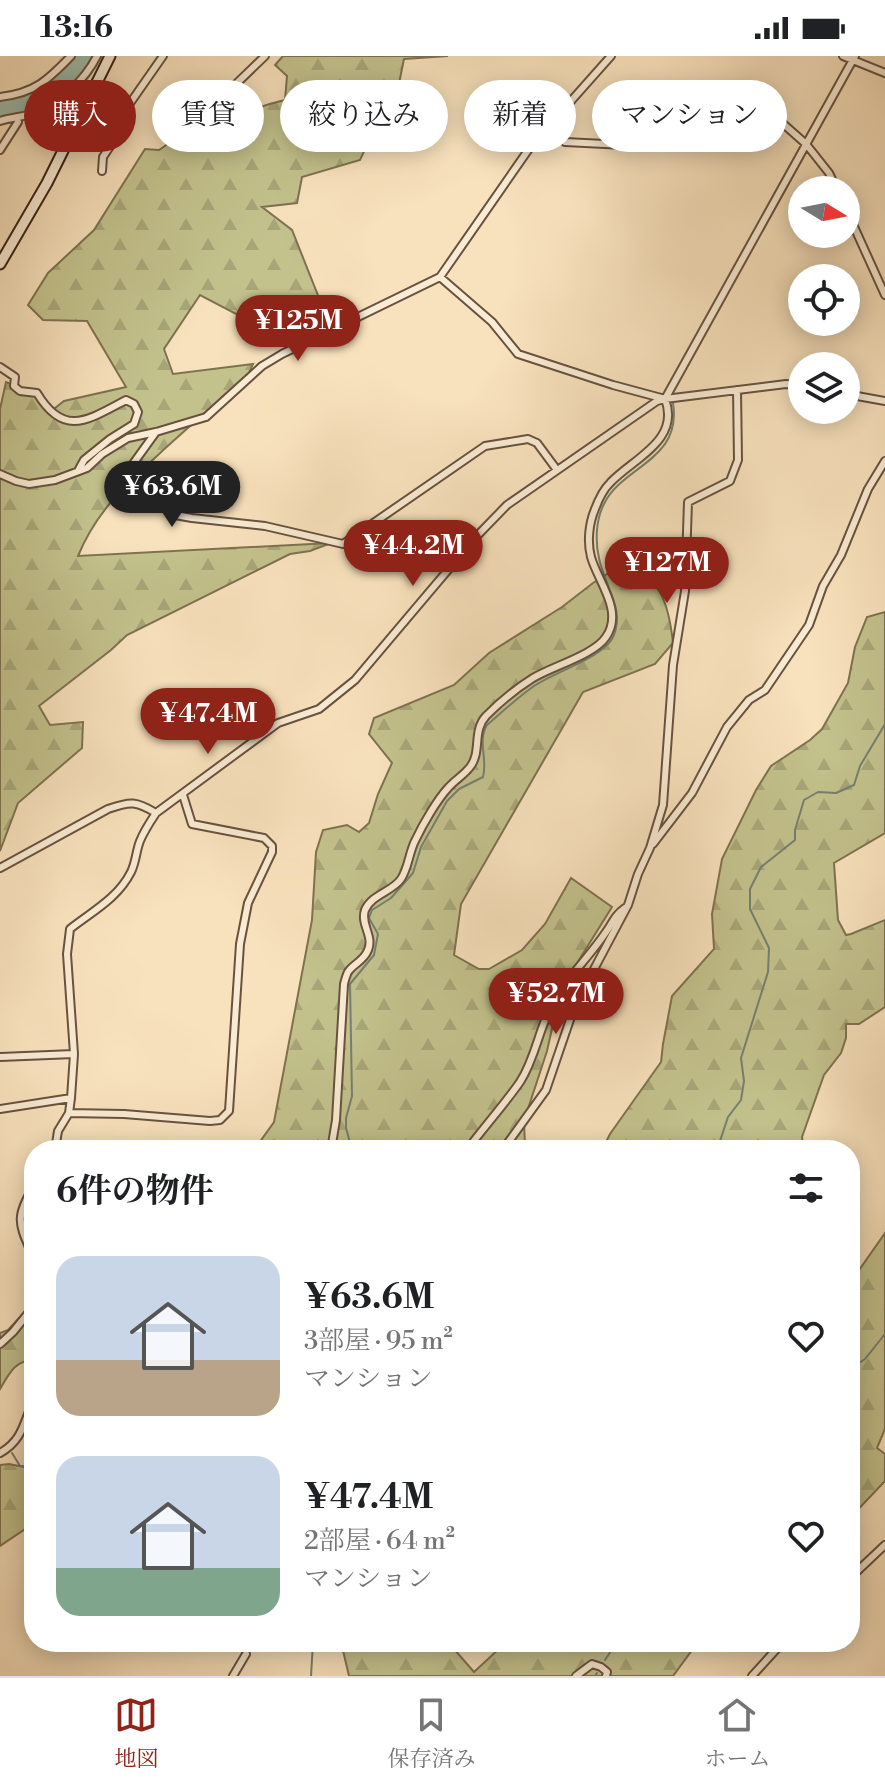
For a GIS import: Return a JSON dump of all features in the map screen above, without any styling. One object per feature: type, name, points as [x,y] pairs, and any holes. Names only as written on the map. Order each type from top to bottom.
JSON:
[{"type":"main road","points":[[99,80],[110,56]]},
{"type":"main road","points":[[0,264],[5,244],[47,183],[63,152]]},
{"type":"street","points":[[0,97],[37,87],[71,56]]},
{"type":"street","points":[[0,121],[36,113],[63,97],[80,81],[97,56]]},
{"type":"street","points":[[136,95],[163,56]]},
{"type":"street","points":[[240,80],[265,56]]},
{"type":"street","points":[[576,95],[611,56]]},
{"type":"street","points":[[843,56],[885,73]]},
{"type":"street","points":[[665,399],[854,58]]},
{"type":"street","points":[[576,143],[625,145],[662,138],[697,127],[724,110],[736,109],[768,115],[780,121],[806,144],[830,176]]},
{"type":"street","points":[[0,150],[18,122]]},
{"type":"street","points":[[102,171],[106,152]]},
{"type":"street","points":[[0,474],[29,484],[55,480],[87,468],[102,454],[128,438],[206,417],[262,366],[282,354],[440,277],[527,152]]},
{"type":"street","points":[[860,240],[885,295]]},
{"type":"street","points":[[440,277],[492,322],[518,354],[665,399]]},
{"type":"street","points":[[0,367],[15,377],[14,386],[20,391],[37,393],[50,412],[73,422],[99,415],[126,400],[134,404],[138,412],[134,424],[84,460],[78,471]]},
{"type":"street","points":[[57,1140],[58,1131],[69,1113],[74,1054],[67,954],[70,929],[113,898],[123,886],[133,869],[145,829],[156,813],[278,723],[319,709],[355,680],[475,538],[507,505],[657,401],[788,384]]},
{"type":"street","points":[[510,1140],[546,1090],[575,1005],[628,905],[650,848],[663,805],[673,665],[685,591],[688,502],[730,481],[738,460],[737,390]]},
{"type":"street","points":[[860,397],[885,401]]},
{"type":"street","points":[[333,1140],[344,984],[348,971],[364,959],[370,947],[363,918],[366,908],[374,898],[391,890],[402,878],[414,841],[445,790],[470,768],[476,758],[480,723],[531,679],[598,646],[608,635],[613,616],[591,556],[589,532],[593,513],[610,483],[656,443],[668,423],[669,408],[665,399]]},
{"type":"street","points":[[156,432],[130,468],[128,478],[133,485],[175,515],[265,526],[343,544],[485,446],[528,439],[537,443],[557,470]]},
{"type":"street","points":[[650,848],[692,793],[727,727],[749,700],[765,690],[809,625],[823,586],[841,555],[868,489],[885,461]]},
{"type":"street","points":[[69,1113],[210,1121],[220,1120],[229,1111],[240,944],[248,903],[272,846],[264,838],[192,824],[183,795]]},
{"type":"street","points":[[0,868],[126,802],[140,803],[156,813]]},
{"type":"street","points":[[475,1140],[521,1080],[555,997],[615,916],[628,905]]},
{"type":"street","points":[[0,1057],[74,1054]]},
{"type":"street","points":[[0,1109],[71,1098]]},
{"type":"street","points":[[24,1205],[19,1221],[24,1234]]},
{"type":"street","points":[[0,1344],[24,1318]]},
{"type":"street","points":[[0,1453],[18,1439],[24,1424]]},
{"type":"street","points":[[860,1569],[885,1545]]},
{"type":"street","points":[[752,1676],[774,1652]]},
{"type":"street","points":[[233,1676],[246,1654]]},
{"type":"street","points":[[576,1676],[592,1664],[607,1672],[606,1676]]},
{"type":"green space","points":[[78,56],[90,56],[70,80],[55,80],[64,73]]},
{"type":"green space","points":[[283,56],[448,56],[404,59],[400,80],[287,80],[287,76],[275,65]]},
{"type":"green space","points":[[24,100],[24,110],[0,119],[0,103]]},
{"type":"green space","points":[[280,101],[280,152],[364,152],[360,160],[302,177],[297,203],[262,207],[292,230],[325,313],[300,334],[286,340],[200,295],[164,349],[173,374],[253,364],[249,373],[130,481],[106,508],[78,556],[331,543],[290,554],[127,635],[39,706],[50,725],[83,722],[82,748],[18,803],[0,851],[0,409],[6,382],[32,392],[50,412],[64,401],[126,387],[87,321],[43,320],[28,305],[48,273],[94,230],[145,149],[152,152],[264,152],[264,106]]},
{"type":"green space","points":[[618,567],[644,575],[653,583],[665,604],[673,643],[655,664],[583,692],[461,904],[454,955],[479,969],[489,969],[522,950],[545,924],[571,878],[612,907],[561,989],[547,1051],[524,1121],[525,1140],[261,1140],[274,1122],[312,920],[316,852],[323,830],[347,825],[359,832],[369,823],[392,763],[369,734],[374,718],[454,685],[489,653],[562,607]]},
{"type":"green space","points":[[885,612],[885,833],[834,863],[838,920],[846,935],[885,920],[885,1007],[859,1024],[846,1024],[841,1053],[824,1075],[802,1140],[607,1140],[661,1062],[672,996],[714,949],[712,914],[722,859],[756,790],[771,766],[822,729],[848,683],[855,647],[867,617]]},
{"type":"green space","points":[[885,1233],[885,1429],[877,1448],[885,1454],[885,1481],[860,1507],[860,1269]]},
{"type":"green space","points":[[24,1313],[24,1362],[17,1365],[0,1389],[0,1333],[8,1330]]},
{"type":"green space","points":[[0,1465],[24,1467],[24,1530],[0,1546]]},
{"type":"green space","points":[[343,1652],[457,1652],[474,1672],[496,1652],[691,1652],[673,1676],[349,1676]]},
{"type":"waterway","points":[[0,109],[28,103],[49,92],[86,56]]},
{"type":"waterway","points":[[349,1140],[346,1118],[352,1096],[350,984],[374,955],[378,934],[369,918],[372,910],[391,898],[413,873],[421,847],[447,801],[459,789],[483,777],[483,738],[487,725],[534,686],[598,652],[612,639],[616,629],[616,608],[598,551],[599,516],[613,491],[649,461],[669,438],[673,403]]},
{"type":"waterway","points":[[720,1140],[728,1117],[741,1100],[744,1081],[741,1058],[768,972],[769,948],[750,909],[750,889],[761,867],[795,840],[804,800],[818,792],[836,793],[854,785],[860,766],[885,724]]},
{"type":"waterway","points":[[860,1362],[885,1334]]},
{"type":"waterway","points":[[12,1453],[20,1466],[24,1466]]},
{"type":"waterway","points":[[311,1676],[312,1652]]},
{"type":"waterway","points":[[605,1660],[610,1652]]}]
